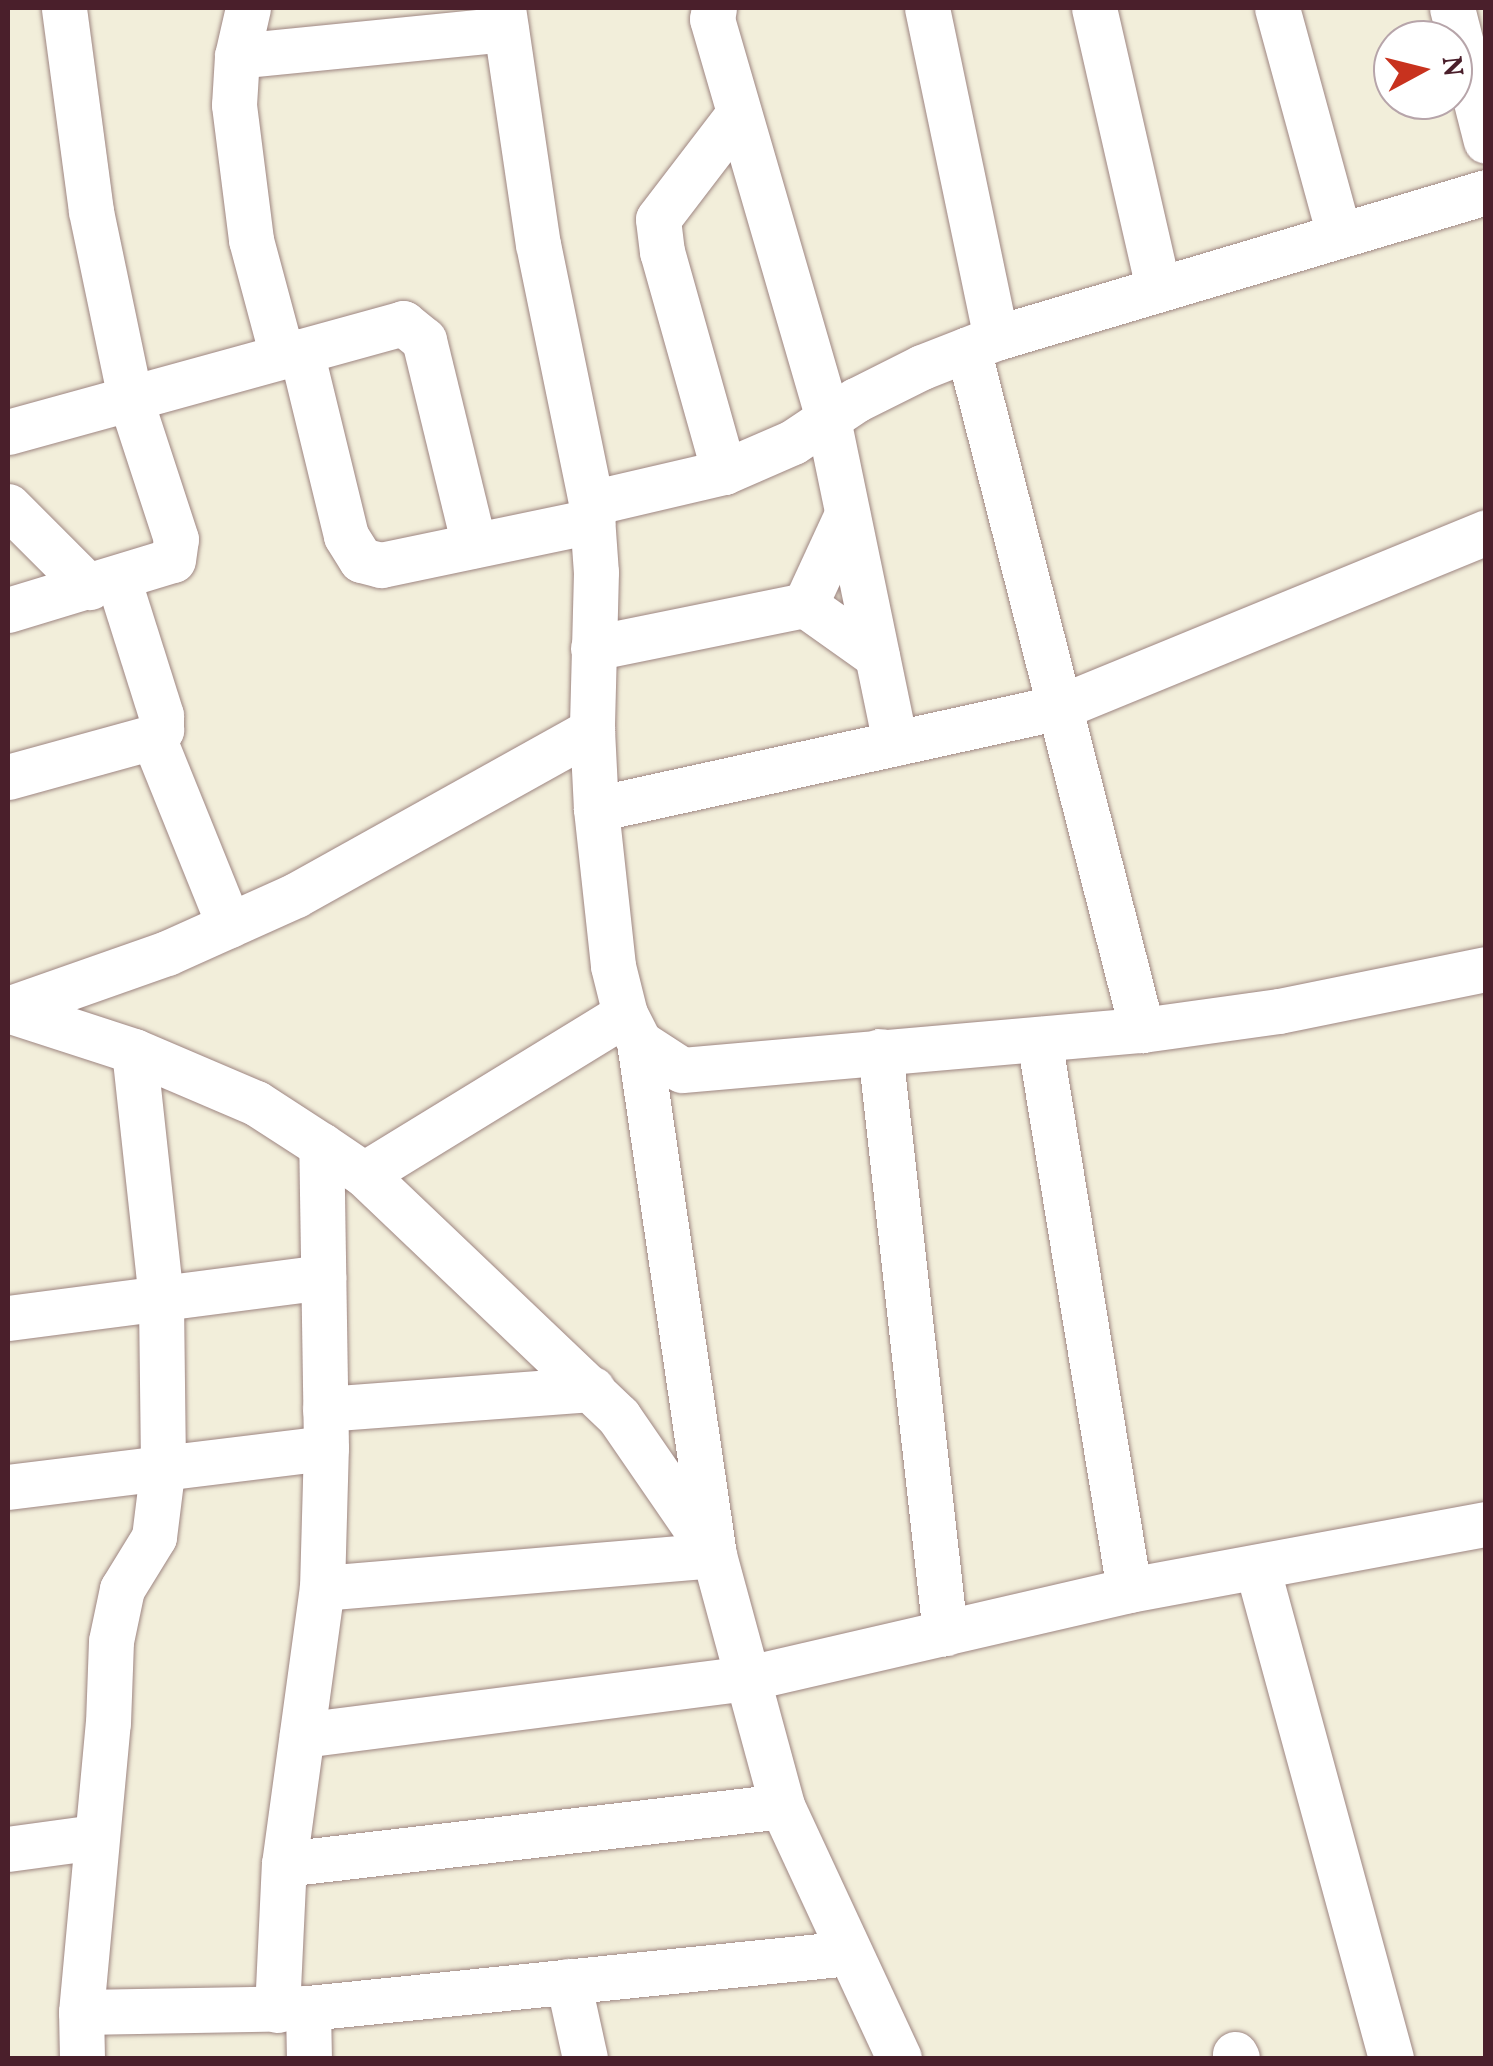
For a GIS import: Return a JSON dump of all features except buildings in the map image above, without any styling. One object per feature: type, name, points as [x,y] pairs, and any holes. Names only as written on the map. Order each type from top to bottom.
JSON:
[{"type":"street","points":[[8,610],[173,560],[176,539],[130,398],[90,210],[64,8]]},
{"type":"street","points":[[248,8],[237,56],[234,105],[251,240],[292,354],[346,536],[361,560],[381,565],[474,545],[724,472],[793,442],[922,367],[982,344],[1486,192]]},
{"type":"street","points":[[714,8],[712,19],[828,419],[895,744]]},
{"type":"street","points":[[927,8],[982,344],[1060,707],[1142,1030]]},
{"type":"street","points":[[1094,8],[1158,288]]},
{"type":"street","points":[[1277,8],[1339,234]]},
{"type":"street","points":[[1452,8],[1486,141]]},
{"type":"street","points":[[237,56],[504,18],[538,244],[591,512],[596,572],[592,730],[596,809],[613,966],[632,1028],[714,1555],[782,1806],[900,2058]]},
{"type":"street","points":[[724,472],[662,252],[658,218],[739,113]]},
{"type":"street","points":[[8,432],[403,324],[424,340],[474,545]]},
{"type":"street","points":[[8,506],[104,583],[160,715],[161,730],[153,736],[8,777]]},
{"type":"street","points":[[805,604],[847,514]]},
{"type":"street","points":[[596,809],[1060,707],[1486,532]]},
{"type":"street","points":[[593,648],[805,604],[877,656]]},
{"type":"street","points":[[8,1009],[168,953],[296,895],[592,730]]},
{"type":"street","points":[[153,736],[230,926]]},
{"type":"street","points":[[632,1028],[682,1070],[1142,1030],[1278,1012],[1486,969]]},
{"type":"street","points":[[8,1009],[134,1051],[256,1103],[364,1174],[619,1417],[714,1555]]},
{"type":"street","points":[[364,1174],[632,1028]]},
{"type":"street","points":[[1039,1039],[1129,1590]]},
{"type":"street","points":[[82,2058],[82,2012],[112,1641],[122,1589],[154,1537],[164,1465],[160,1299],[134,1051]]},
{"type":"street","points":[[880,1051],[946,1632]]},
{"type":"street","points":[[310,2058],[292,2009],[284,1864],[322,1588],[326,1429],[321,1145]]},
{"type":"street","points":[[8,1318],[323,1277]]},
{"type":"street","points":[[8,1486],[164,1465],[326,1429],[592,1389]]},
{"type":"street","points":[[302,1735],[748,1678],[1129,1590],[1486,1524]]},
{"type":"street","points":[[322,1588],[714,1555]]},
{"type":"street","points":[[1257,1567],[1391,2058]]},
{"type":"street","points":[[284,1864],[782,1806]]},
{"type":"street","points":[[8,1848],[96,1837]]},
{"type":"street","points":[[82,2012],[292,2009],[849,1953]]},
{"type":"street","points":[[568,1981],[585,2058]]}]
